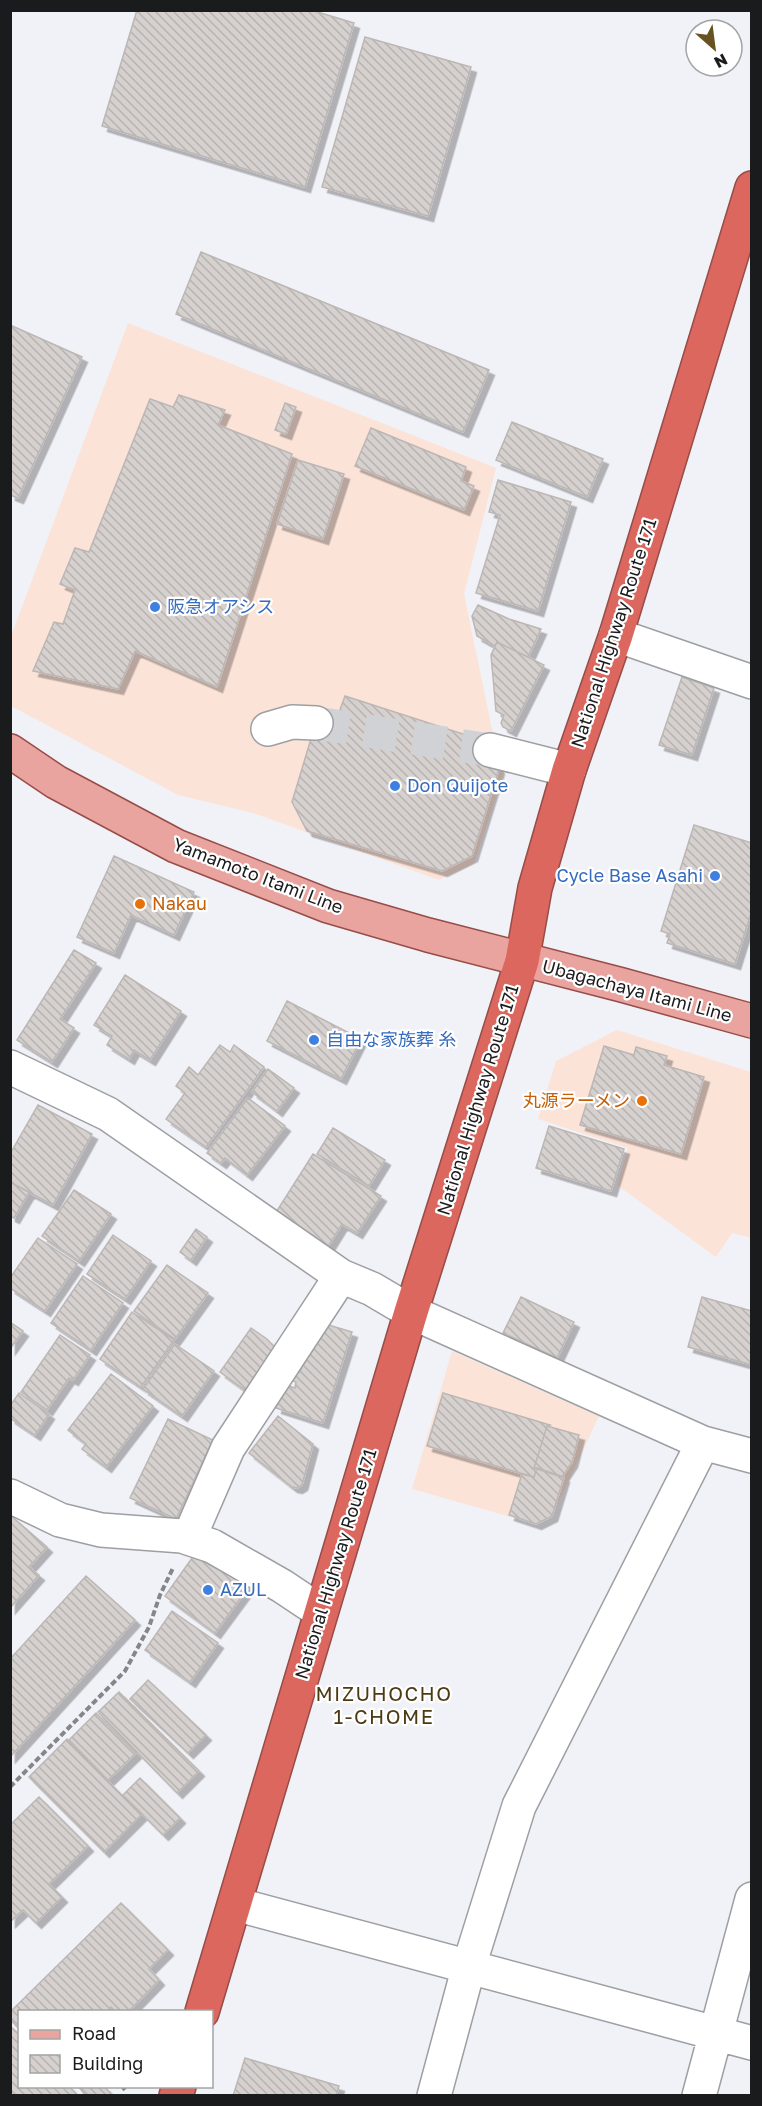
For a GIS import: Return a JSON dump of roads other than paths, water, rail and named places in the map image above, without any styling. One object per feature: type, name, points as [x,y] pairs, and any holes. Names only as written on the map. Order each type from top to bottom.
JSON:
[{"type":"highway","name":"National Highway Route 171","points":[[203,2010],[411,1312],[522,961],[535,888],[569,770],[616,635],[752,188]]},
{"type":"main road","name":"Yamamoto Itami Line","points":[[10,751],[56,782],[176,846],[328,906],[522,961]]},
{"type":"main road","name":"Ubagachaya Itami Line","points":[[522,961],[622,985],[752,1022]]},
{"type":"street","points":[[616,635],[752,682]]},
{"type":"street","points":[[268,729],[292,722],[316,723]]},
{"type":"street","points":[[490,750],[569,770]]},
{"type":"street","points":[[10,1067],[108,1114],[341,1276],[372,1289],[411,1312],[703,1443],[752,1456]]},
{"type":"street","points":[[189,1538],[228,1448],[341,1276]]},
{"type":"street","points":[[434,2096],[469,1966],[519,1806],[703,1443]]},
{"type":"street","points":[[10,1496],[60,1520],[101,1530],[182,1536],[212,1546],[282,1586],[321,1612]]},
{"type":"street","points":[[699,2096],[752,1899]]},
{"type":"street","points":[[235,1904],[752,2043]]},
{"type":"tunnel","points":[[316,723],[490,750]]},
{"type":"place","name":"阪急オアシス","points":[[155,607]]},
{"type":"place","name":"Don Quijote","points":[[395,786]]},
{"type":"place","name":"Cycle Base Asahi","points":[[715,876]]},
{"type":"place","name":"Nakau","points":[[140,904]]},
{"type":"place","name":"自由な家族葬 糸","points":[[314,1040]]},
{"type":"place","name":"丸源ラーメン","points":[[642,1101]]},
{"type":"place","name":"AZUL","points":[[208,1590]]},
{"type":"district","name":"MIZUHOCHO 1-CHOME","points":[[384,1706]]}]
